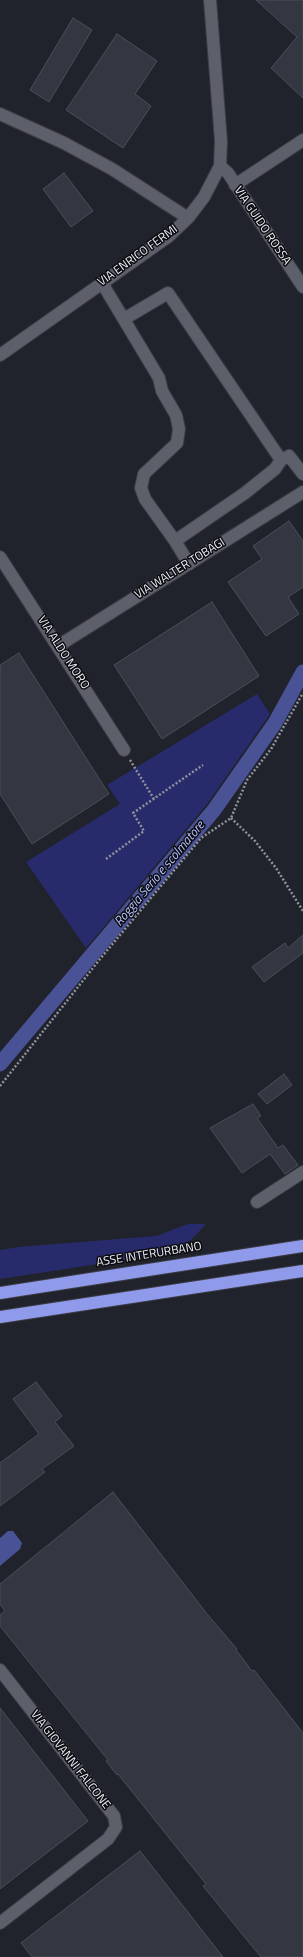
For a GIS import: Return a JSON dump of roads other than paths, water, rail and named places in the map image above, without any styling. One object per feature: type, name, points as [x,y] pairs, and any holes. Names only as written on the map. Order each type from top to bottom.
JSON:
[{"type":"highway","name":"ASSE INTERURBANO","points":[[0,1293],[303,1246]]},
{"type":"highway","points":[[0,1317],[303,1271]]},
{"type":"street","name":"VIA ENRICO FERMI","points":[[0,355],[170,236],[188,218],[204,196],[220,166],[220,120],[210,0]]},
{"type":"street","points":[[0,114],[64,143],[112,169],[188,218]]},
{"type":"street","points":[[235,185],[303,140]]},
{"type":"street","name":"VIA GUIDO ROSSA","points":[[220,166],[228,174],[303,287]]},
{"type":"street","points":[[102,283],[159,378],[162,391],[176,415],[179,429],[177,443],[144,474],[141,488],[145,498],[189,564]]},
{"type":"street","points":[[124,319],[168,293],[281,460]]},
{"type":"street","points":[[175,542],[245,493],[275,469],[281,460],[289,456],[303,474]]},
{"type":"street","name":"VIA WALTER TOBAGI","points":[[58,646],[303,492]]},
{"type":"street","name":"VIA ALDO MORO","points":[[0,557],[124,750]]},
{"type":"street","points":[[257,1202],[303,1172]]},
{"type":"street","name":"VIA GIOVANNI FALCONE","points":[[0,1670],[114,1816],[116,1827],[108,1839],[0,1923]]},
{"type":"water","points":[[8,1531],[13,1531],[22,1543],[20,1549],[0,1566],[0,1538]]},
{"type":"waterway","name":"Roggia Serio e scolmatore","points":[[0,1064],[214,810],[275,723],[303,672]]}]
